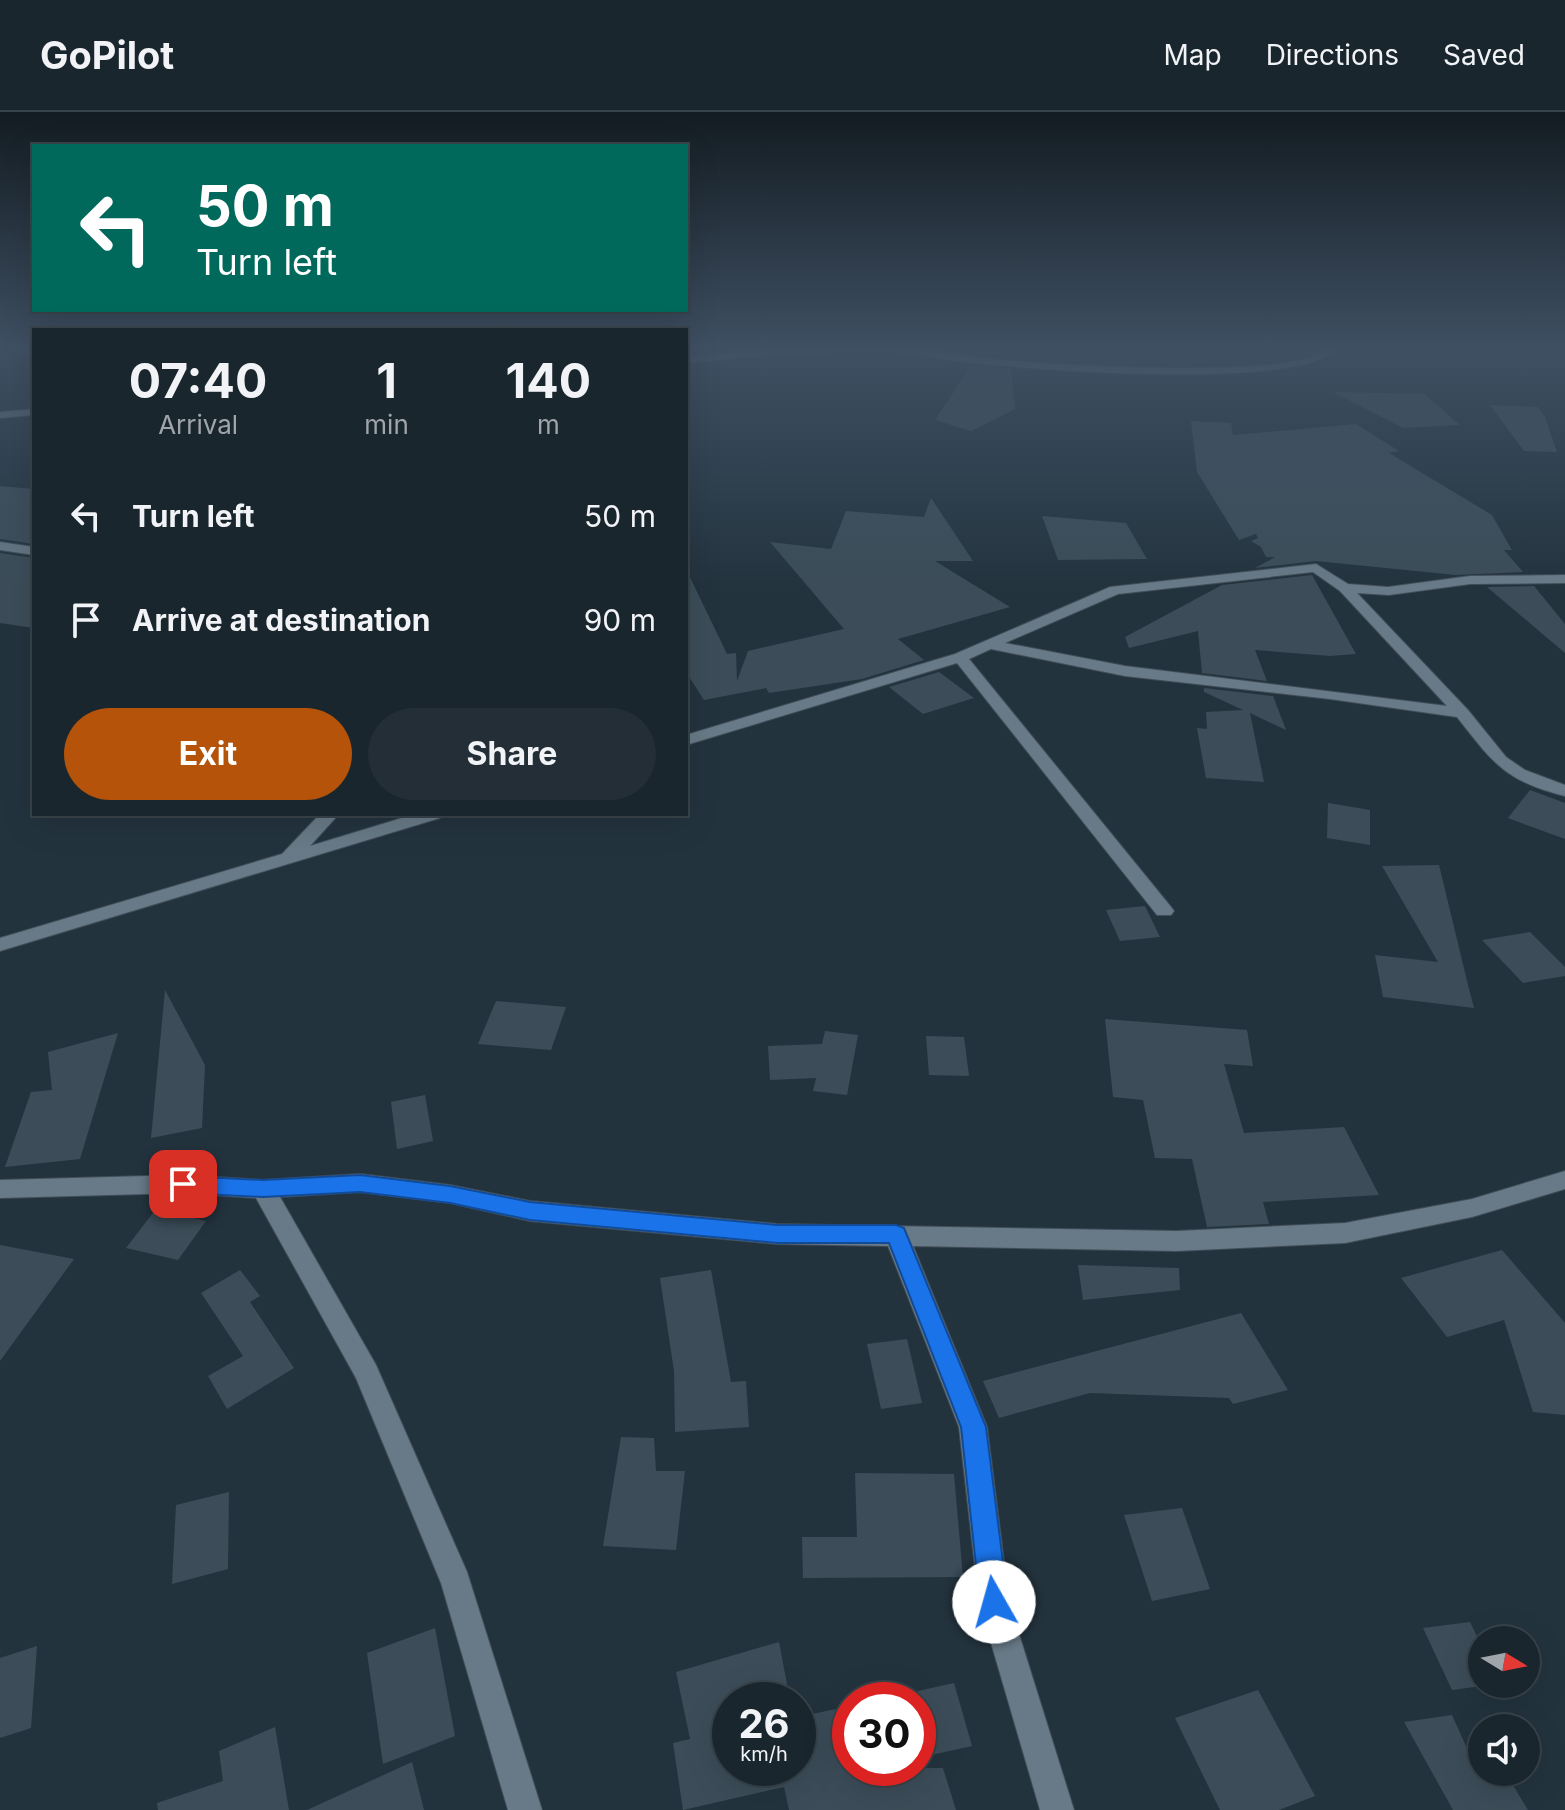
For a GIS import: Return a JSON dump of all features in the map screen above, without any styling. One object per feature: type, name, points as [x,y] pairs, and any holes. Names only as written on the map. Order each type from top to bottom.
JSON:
[{"type":"street","points":[[0,546],[32,551]]},
{"type":"street","points":[[688,739],[960,657],[1115,590],[1316,568],[1345,588],[1462,713],[1500,761],[1519,774],[1565,791]]},
{"type":"street","points":[[1345,588],[1389,591],[1470,580],[1565,579]]},
{"type":"street","points":[[992,645],[1125,671],[1330,694],[1462,713]]},
{"type":"street","points":[[960,657],[1164,911]]},
{"type":"street","points":[[290,856],[328,816]]},
{"type":"street","points":[[0,945],[427,816]]},
{"type":"street","points":[[0,1189],[183,1184],[263,1189],[360,1183],[450,1194],[530,1211],[777,1234],[1177,1241],[1345,1233],[1472,1208],[1565,1180]]},
{"type":"street","points":[[263,1189],[367,1373],[451,1569],[525,1810]]},
{"type":"street","points":[[896,1234],[973,1427],[994,1602],[1057,1810]]},
{"type":"building","points":[[1192,427],[1232,427],[1233,435],[1320,427],[1361,427],[1399,451],[1389,453],[1492,515],[1512,550],[1504,550],[1523,572],[1456,575],[1316,561],[1255,568],[1275,557],[1266,557],[1261,547],[1251,541],[1258,538],[1256,534],[1239,540],[1197,472]]},
{"type":"building","points":[[1506,427],[1549,427],[1557,452],[1524,451]]},
{"type":"building","points":[[0,486],[32,489],[32,544],[0,539]]},
{"type":"building","points":[[931,498],[973,561],[935,561],[1010,607],[898,639],[924,660],[862,679],[769,693],[766,688],[704,700],[688,675],[688,573],[727,654],[736,653],[737,681],[748,651],[844,629],[770,542],[831,549],[846,511],[924,517]]},
{"type":"building","points":[[1042,516],[1126,523],[1147,559],[1058,560]]},
{"type":"building","points":[[0,553],[32,558],[32,628],[0,623]]},
{"type":"building","points":[[1312,575],[1356,654],[1330,656],[1255,650],[1267,681],[1202,673],[1198,631],[1129,648],[1125,637],[1222,585]]},
{"type":"building","points":[[1534,586],[1565,624],[1565,653],[1487,587]]},
{"type":"building","points":[[939,672],[974,698],[923,714],[889,687]]},
{"type":"building","points":[[1204,688],[1273,696],[1286,730],[1250,713],[1264,782],[1206,778],[1197,728],[1207,729],[1206,712],[1243,710],[1204,692]]},
{"type":"building","points":[[1530,790],[1565,803],[1565,839],[1508,818]]},
{"type":"building","points":[[1328,803],[1370,810],[1370,845],[1327,838]]},
{"type":"building","points":[[1439,865],[1474,1008],[1383,997],[1375,955],[1438,962],[1382,866]]},
{"type":"building","points":[[1145,906],[1160,937],[1120,941],[1106,910]]},
{"type":"building","points":[[1530,932],[1565,967],[1565,976],[1523,983],[1482,940]]},
{"type":"building","points":[[165,990],[205,1065],[202,1128],[151,1138]]},
{"type":"building","points":[[496,1001],[566,1007],[551,1050],[478,1044]]},
{"type":"building","points":[[1105,1019],[1247,1030],[1253,1066],[1224,1064],[1244,1133],[1344,1127],[1379,1195],[1263,1202],[1269,1224],[1207,1227],[1192,1159],[1155,1158],[1143,1100],[1113,1097]]},
{"type":"building","points":[[825,1031],[858,1035],[847,1095],[813,1091],[816,1078],[770,1080],[768,1046],[822,1044]]},
{"type":"building","points":[[118,1033],[80,1159],[5,1167],[31,1092],[52,1090],[48,1052]]},
{"type":"building","points":[[926,1036],[964,1037],[969,1076],[929,1075]]},
{"type":"building","points":[[425,1095],[433,1141],[397,1149],[391,1102]]},
{"type":"building","points":[[156,1209],[206,1221],[178,1260],[126,1248]]},
{"type":"building","points":[[0,1245],[74,1259],[0,1361]]},
{"type":"building","points":[[1502,1250],[1565,1323],[1565,1415],[1533,1412],[1504,1320],[1447,1337],[1401,1278]]},
{"type":"building","points":[[1078,1265],[1179,1268],[1180,1290],[1083,1300]]},
{"type":"building","points":[[240,1270],[260,1296],[250,1302],[294,1368],[227,1409],[208,1376],[243,1356],[201,1293]]},
{"type":"building","points":[[711,1270],[731,1382],[746,1381],[749,1427],[675,1432],[674,1371],[660,1278]]},
{"type":"building","points":[[1241,1313],[1288,1390],[1233,1404],[1229,1398],[1090,1393],[999,1418],[983,1381]]},
{"type":"building","points":[[907,1339],[922,1403],[881,1409],[867,1344]]},
{"type":"building","points":[[621,1437],[654,1438],[656,1471],[685,1471],[676,1550],[603,1546]]},
{"type":"building","points":[[855,1473],[954,1474],[963,1577],[803,1578],[802,1537],[857,1537]]},
{"type":"building","points":[[229,1492],[228,1569],[172,1584],[176,1505]]},
{"type":"building","points":[[1182,1508],[1210,1589],[1152,1601],[1124,1515]]},
{"type":"building","points":[[1470,1622],[1468,1688],[1452,1690],[1423,1628]]},
{"type":"building","points":[[435,1628],[455,1736],[383,1764],[367,1653]]},
{"type":"building","points":[[779,1642],[787,1682],[712,1682],[712,1786],[816,1786],[816,1713],[832,1710],[832,1786],[936,1786],[936,1768],[943,1768],[956,1810],[789,1810],[784,1787],[683,1810],[673,1743],[690,1739],[676,1672]]},
{"type":"building","points":[[37,1646],[31,1728],[0,1738],[0,1658]]},
{"type":"building","points":[[954,1683],[972,1746],[936,1754],[936,1687]]},
{"type":"building","points":[[1258,1690],[1315,1796],[1279,1810],[1220,1810],[1175,1718]]},
{"type":"building","points":[[1452,1715],[1468,1751],[1468,1786],[1513,1786],[1528,1810],[1453,1810],[1404,1722]]},
{"type":"building","points":[[275,1727],[289,1810],[158,1810],[157,1803],[223,1781],[219,1751]]},
{"type":"building","points":[[412,1762],[424,1810],[307,1810]]},
{"type":"route","points":[[183,1184],[263,1189],[360,1183],[450,1194],[530,1211],[777,1234],[896,1234],[973,1427],[994,1602]]}]
